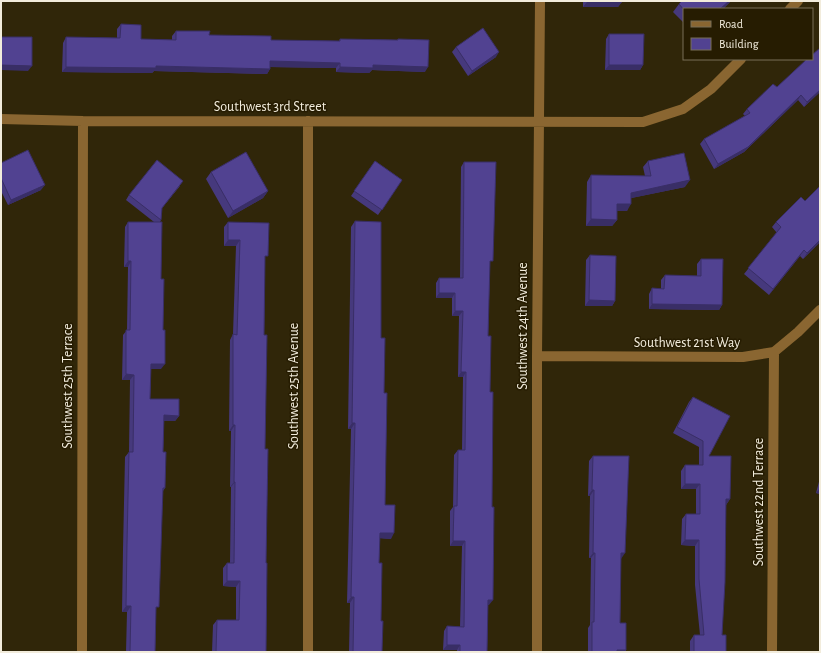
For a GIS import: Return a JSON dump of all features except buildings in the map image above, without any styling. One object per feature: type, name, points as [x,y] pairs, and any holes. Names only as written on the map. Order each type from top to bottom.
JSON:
[{"type":"street","name":"Southwest 24th Avenue","points":[[538,652],[537,356],[540,1]]},
{"type":"street","name":"Southwest 3rd Street","points":[[1,119],[83,121],[643,122],[683,108],[711,90],[740,60]]},
{"type":"street","name":"Southwest 25th Terrace","points":[[82,652],[83,121]]},
{"type":"street","name":"Southwest 25th Avenue","points":[[308,121],[308,652]]},
{"type":"street","points":[[774,352],[798,332],[820,310]]},
{"type":"street","name":"Southwest 21st Way","points":[[537,356],[743,357],[774,352]]},
{"type":"street","name":"Southwest 22nd Terrace","points":[[772,652],[774,352]]}]
